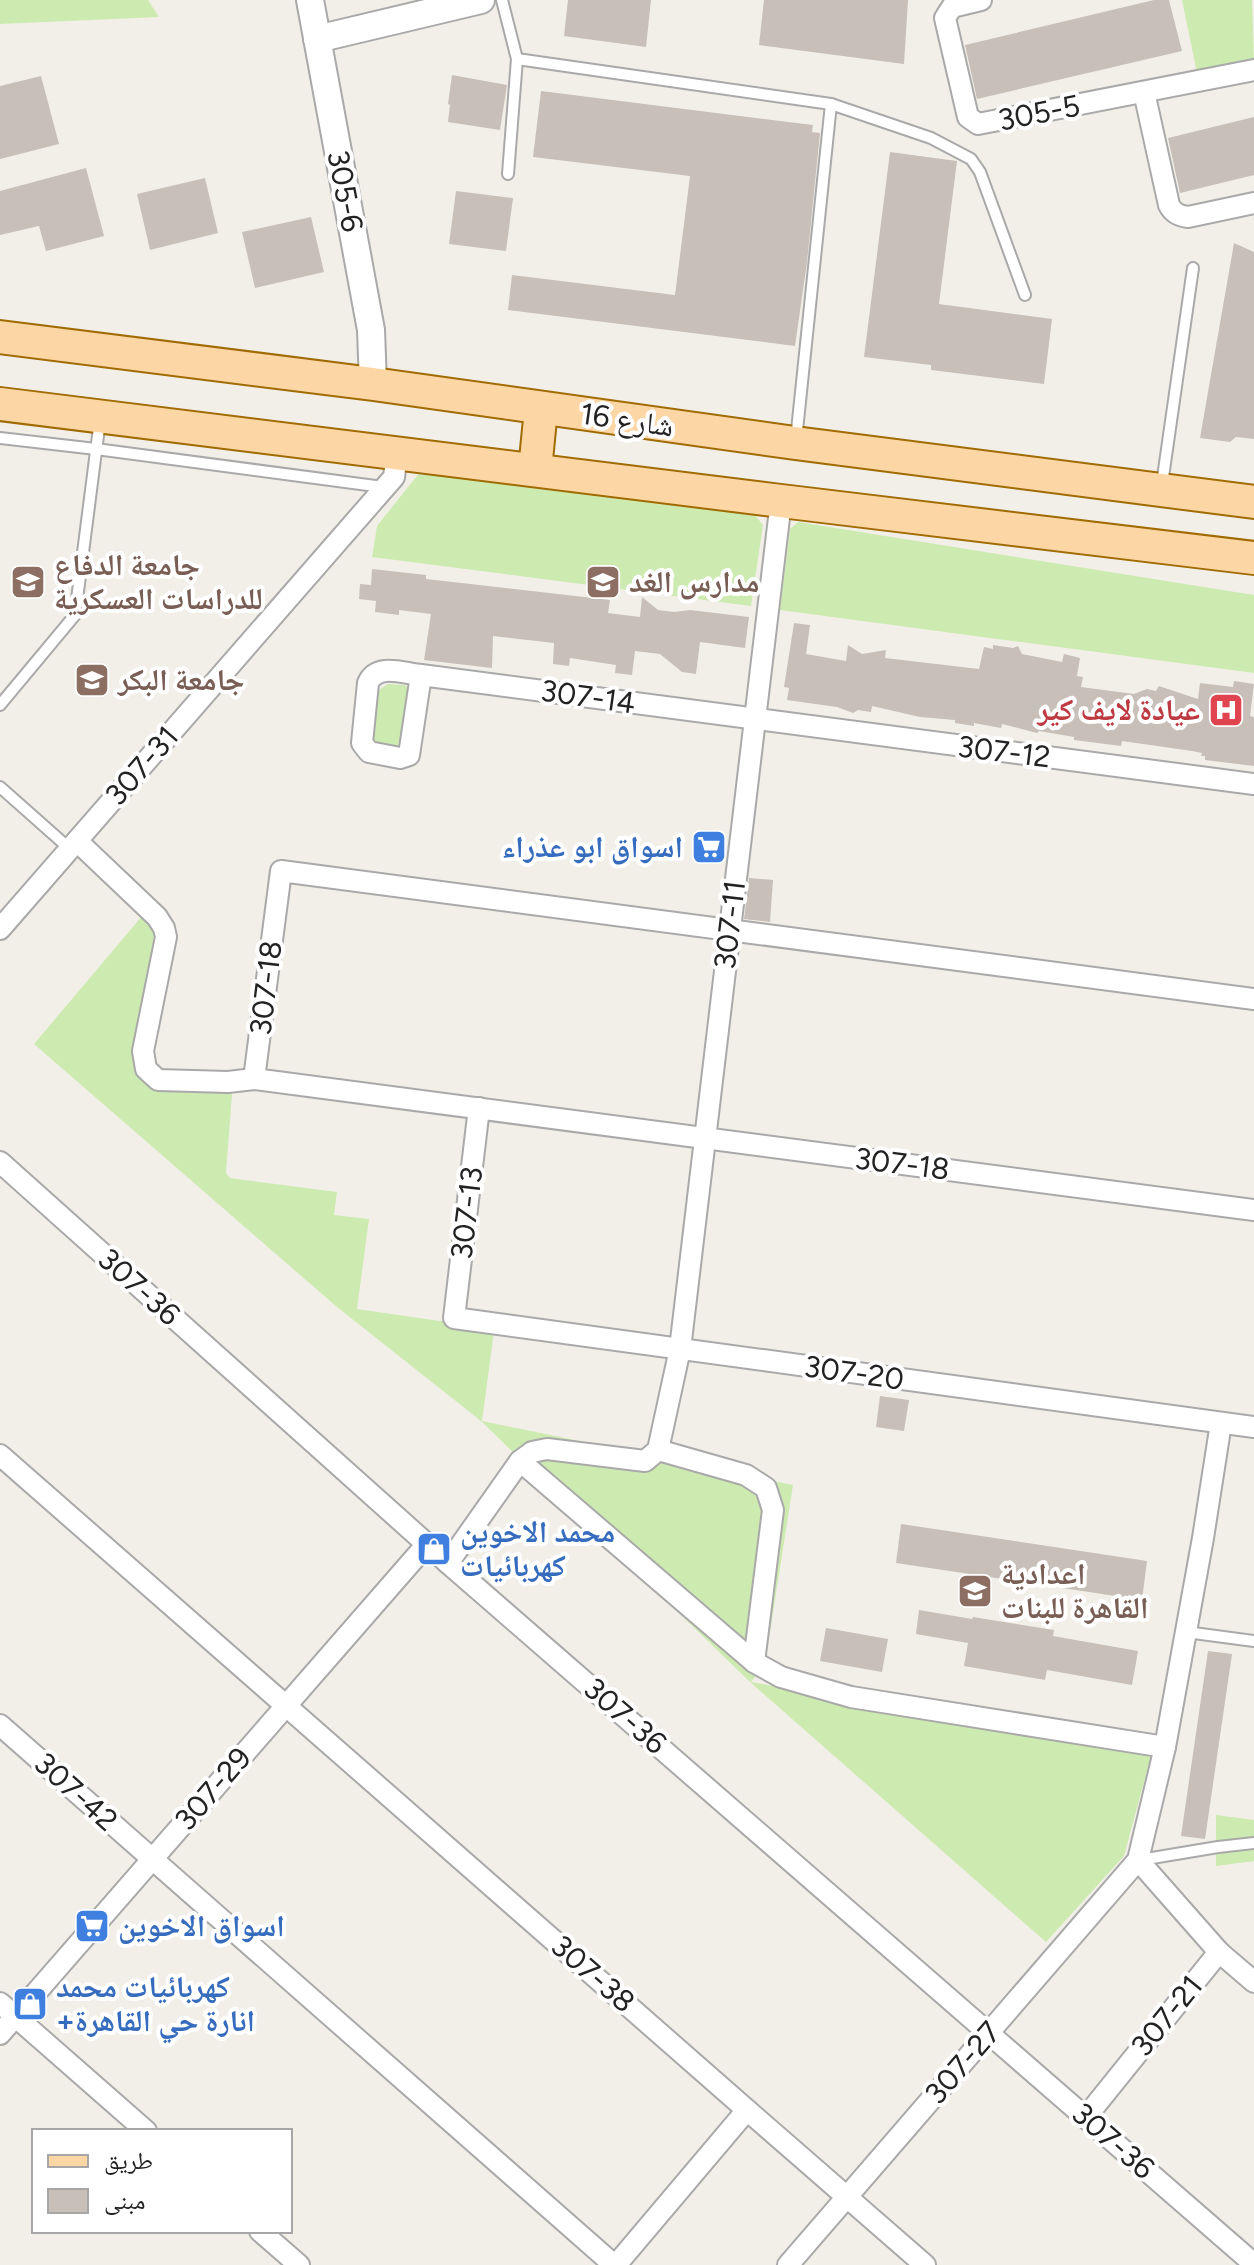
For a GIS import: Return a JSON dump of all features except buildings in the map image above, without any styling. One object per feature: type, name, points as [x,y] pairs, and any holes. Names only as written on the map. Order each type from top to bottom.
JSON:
[{"type":"main road","name":"شارع 16","points":[[0,337],[1254,502]]},
{"type":"main road","name":"شارع 16","points":[[0,404],[1254,558]]},
{"type":"main road","points":[[535,470],[541,409]]},
{"type":"street","name":"305-6","points":[[310,0],[370,325],[373,384]]},
{"type":"street","points":[[317,39],[481,0]]},
{"type":"street","name":"305-5","points":[[969,1],[952,7],[945,18],[968,117],[982,124],[1254,70]]},
{"type":"street","points":[[1144,92],[1169,205],[1174,212],[1188,217],[1254,203]]},
{"type":"street","name":"307-31","points":[[0,929],[385,488],[394,477],[397,453]]},
{"type":"street","name":"307-11","points":[[658,1450],[680,1349],[781,501]]},
{"type":"street","name":"307-14","points":[[421,675],[409,755],[400,758],[369,752],[362,743],[369,679],[380,670],[421,675],[755,719]]},
{"type":"street","name":"307-12","points":[[755,719],[1254,784]]},
{"type":"street","points":[[74,845],[157,917],[164,928],[166,937],[143,1051],[146,1069],[158,1080],[228,1082],[254,1079]]},
{"type":"street","name":"307-18","points":[[1254,999],[281,871],[254,1079],[1254,1210]]},
{"type":"street","name":"307-13","points":[[454,1318],[479,1108]]},
{"type":"street","name":"307-36","points":[[0,1162],[448,1563],[1254,2264]]},
{"type":"street","name":"307-20","points":[[454,1318],[1254,1427]]},
{"type":"street","points":[[1219,1952],[1138,1860],[1165,1747],[1221,1423]]},
{"type":"street","points":[[448,1563],[520,1461],[532,1452],[547,1449],[645,1461],[658,1450],[746,1475],[766,1488],[773,1510],[754,1662]]},
{"type":"street","points":[[0,1455],[287,1705]]},
{"type":"street","points":[[520,1461],[754,1662],[781,1677],[851,1697],[1165,1747]]},
{"type":"street","name":"307-29","points":[[0,2034],[8,2010],[152,1860],[427,1544]]},
{"type":"street","name":"307-38","points":[[287,1705],[925,2265]]},
{"type":"street","name":"307-42","points":[[0,1725],[152,1860]]},
{"type":"street","points":[[152,1860],[615,2265],[747,2110]]},
{"type":"street","name":"307-27","points":[[788,2265],[1138,1860]]},
{"type":"street","name":"307-21","points":[[1086,2117],[1219,1952],[1254,1982]]},
{"type":"street","points":[[8,2010],[144,2129]]},
{"type":"street","points":[[262,2233],[299,2265]]},
{"type":"lane","points":[[502,0],[517,59],[508,174]]},
{"type":"lane","points":[[517,59],[831,104],[931,138],[971,159],[980,172],[1025,295]]},
{"type":"lane","points":[[795,443],[831,104]]},
{"type":"lane","points":[[1161,490],[1193,268]]},
{"type":"lane","points":[[0,705],[75,615],[101,416]]},
{"type":"lane","points":[[0,438],[385,488]]},
{"type":"lane","points":[[0,787],[74,845]]},
{"type":"lane","points":[[1186,1632],[1254,1641]]},
{"type":"lane","points":[[1138,1860],[1254,1843]]},
{"type":"green space","points":[[0,0],[148,0],[159,17],[0,24]]},
{"type":"green space","points":[[1182,0],[1252,0],[1254,62],[1197,73]]},
{"type":"green space","points":[[420,472],[754,514],[763,525],[751,606],[372,557],[377,526]]},
{"type":"green space","points":[[798,522],[1254,595],[1254,673],[780,610],[790,529]]},
{"type":"green space","points":[[388,684],[409,688],[402,749],[375,748],[369,736],[376,692]]},
{"type":"green space","points":[[148,909],[164,928],[146,1069],[233,1081],[226,1173],[230,1178],[337,1192],[334,1215],[369,1219],[357,1309],[440,1321],[454,1318],[495,1324],[482,1421],[793,1485],[765,1664],[751,1682],[1152,1752],[1124,1856],[1046,1942],[750,1682],[481,1421],[337,1307],[34,1044]]},
{"type":"green space","points":[[1216,1815],[1254,1820],[1254,1861],[1216,1866]]},
{"type":"place","name":"جامعة الدفاع للدراسات العسكرية","points":[[28,582]]},
{"type":"place","name":"مدارس الغد","points":[[603,582]]},
{"type":"place","name":"جامعة البكر","points":[[92,680]]},
{"type":"place","name":"عيادة لايف كير","points":[[1226,710]]},
{"type":"place","name":"اسواق ابو عذراء","points":[[709,847]]},
{"type":"place","name":"محمد الاخوين كهربائيات","points":[[434,1549]]},
{"type":"place","name":"اعدادية القاهرة للبنات","points":[[975,1591]]},
{"type":"place","name":"اسواق الاخوين","points":[[92,1926]]},
{"type":"place","name":"كهربائيات محمد +انارة حي القاهرة","points":[[30,2004]]}]
